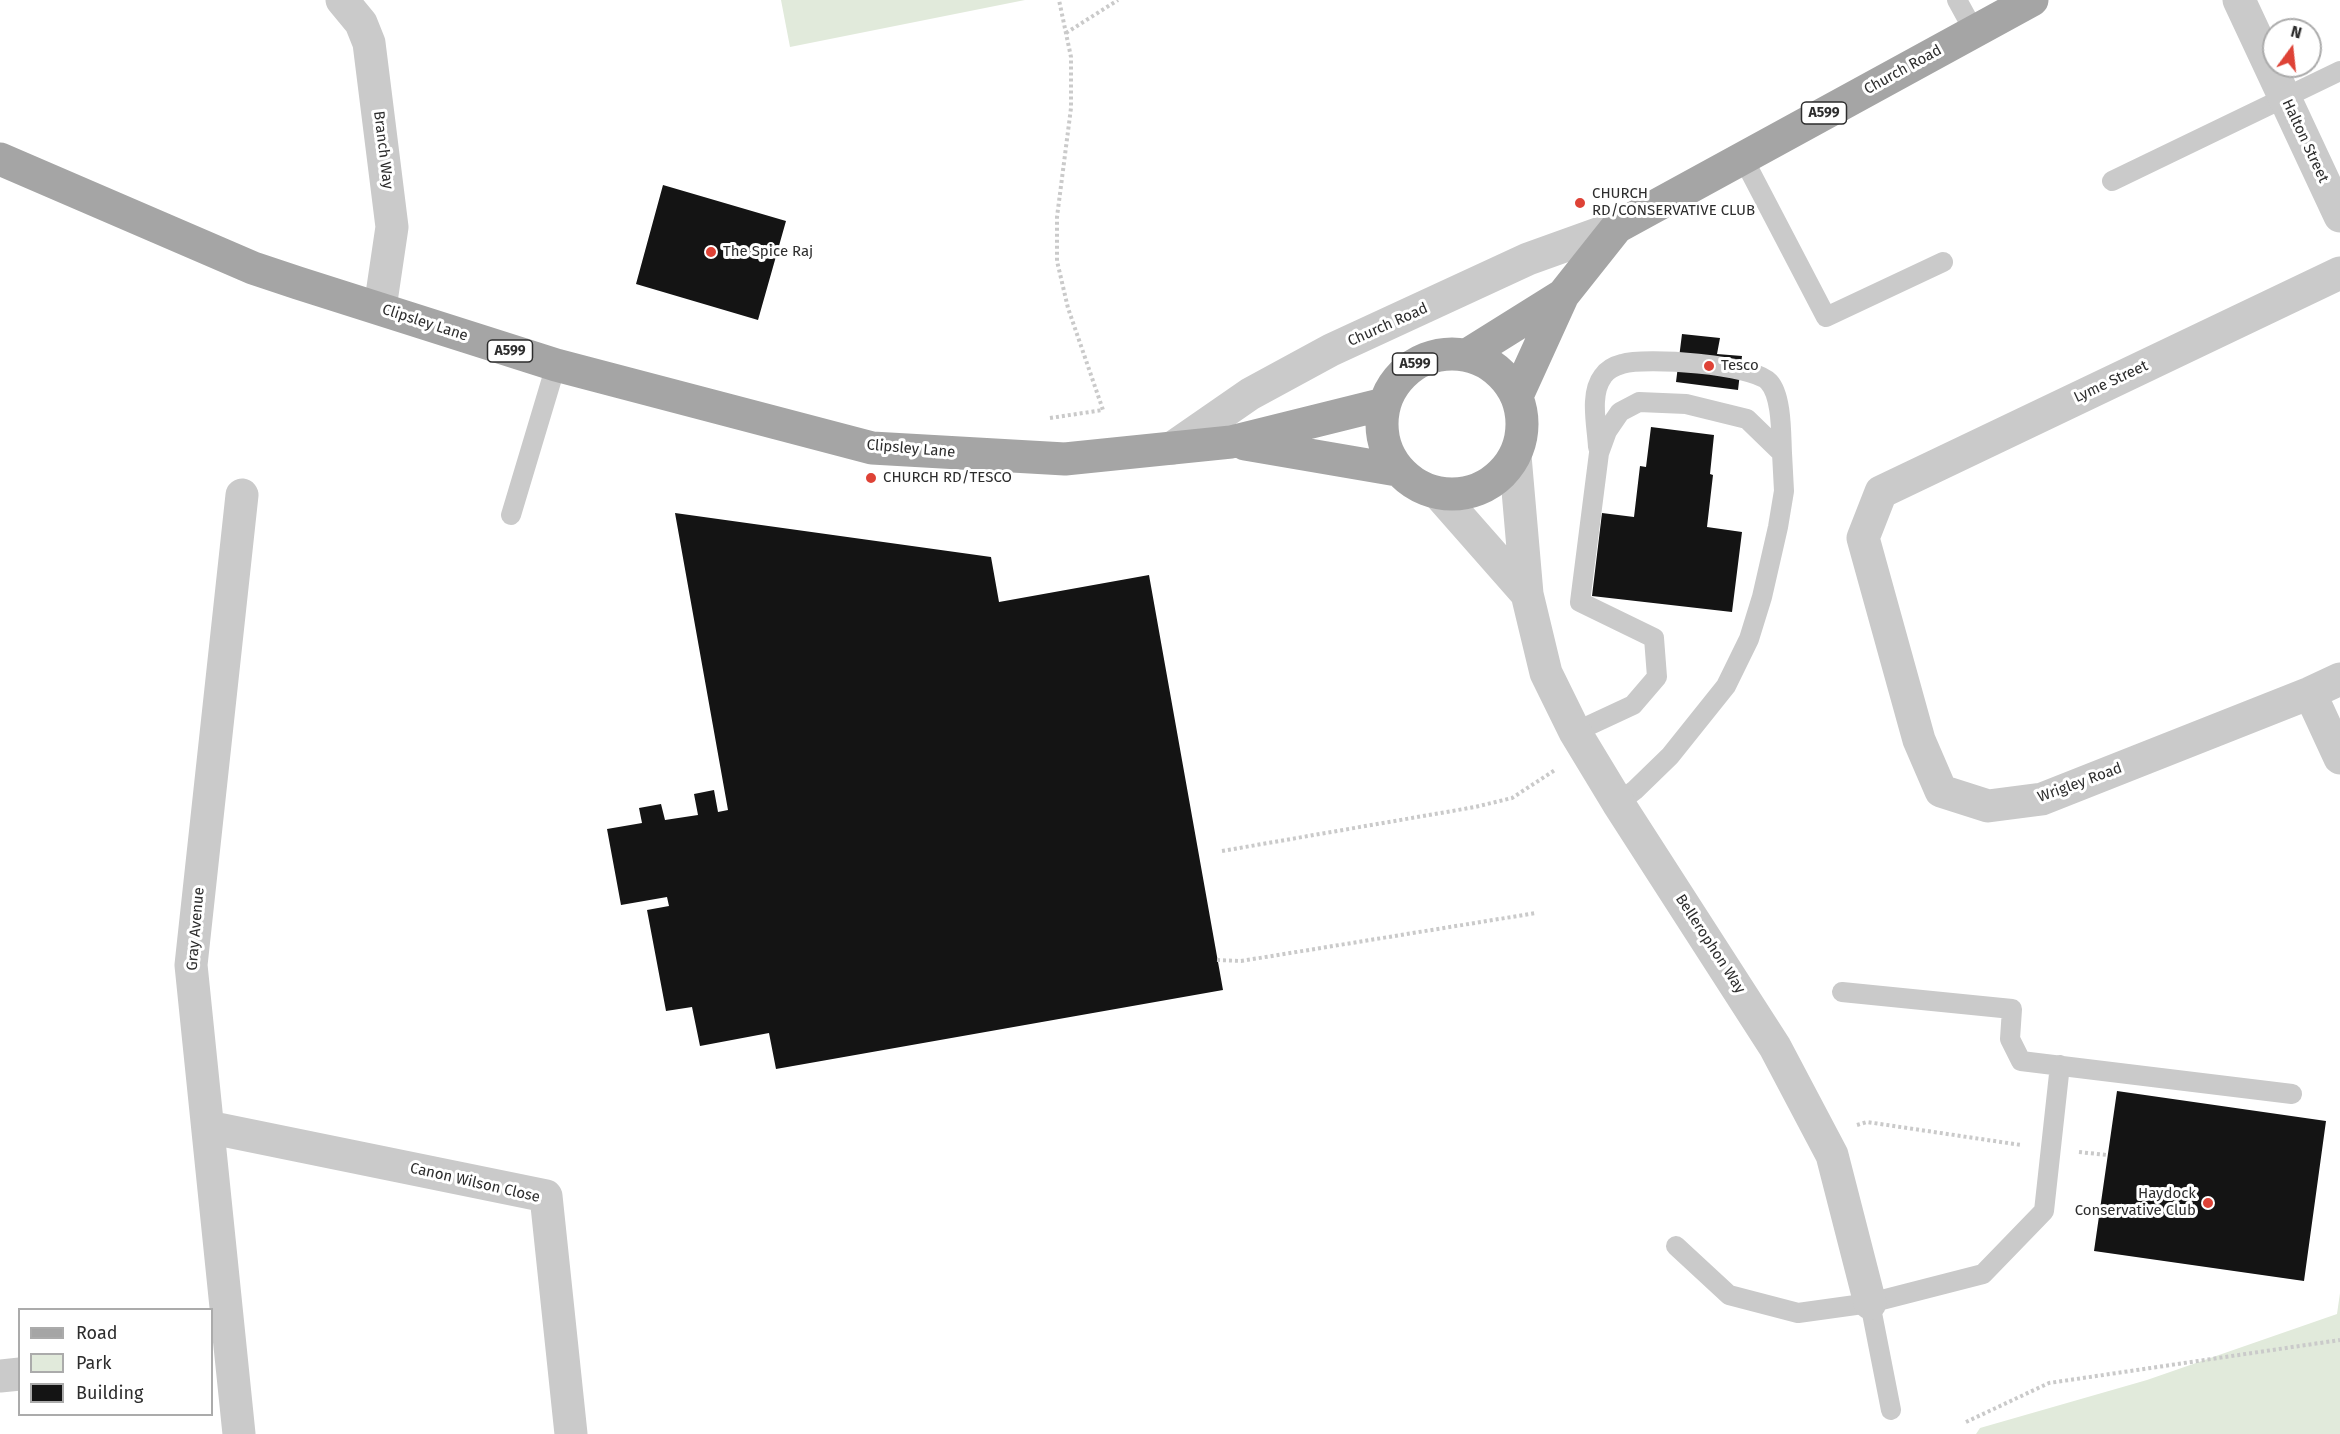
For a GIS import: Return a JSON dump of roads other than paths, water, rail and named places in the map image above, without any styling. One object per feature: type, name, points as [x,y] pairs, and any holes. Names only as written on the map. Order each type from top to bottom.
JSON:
[{"type":"main road","name":"Church Road","points":[[1517,396],[1563,295],[1617,226],[2032,0]]},
{"type":"main road","name":"Clipsley Lane","points":[[0,159],[253,268],[556,365],[872,448],[1043,458]]},
{"type":"main road","name":"Church Road","points":[[1467,355],[1563,295]]},
{"type":"main road","name":"A599","points":[[1446,353],[1467,355],[1487,363],[1505,377],[1517,396],[1522,416],[1522,436],[1515,456],[1502,475],[1485,487],[1463,494],[1439,494],[1416,486],[1397,470],[1386,450],[1381,427],[1384,404],[1393,385],[1407,369],[1425,358],[1446,353]]},
{"type":"main road","name":"Church Road","points":[[1043,458],[1065,459],[1231,442],[1384,404]]},
{"type":"main road","name":"Church Road","points":[[1231,442],[1397,470]]},
{"type":"street","name":"Branch Way","points":[[342,0],[361,23],[369,43],[391,209],[391,246],[380,308]]},
{"type":"street","name":"Halton Street","points":[[2239,0],[2340,216]]},
{"type":"street","name":"Church Road","points":[[1172,448],[1250,394],[1331,351],[1528,259],[1617,226]]},
{"type":"street","name":"Lyme Street","points":[[1881,492],[2340,273]]},
{"type":"street","name":"Bellerophon Way","points":[[1515,456],[1527,594],[1546,673],[1581,741],[1618,803],[1770,1038],[1832,1155],[1870,1303]]},
{"type":"street","name":"Wrigley Road","points":[[1881,492],[1863,538],[1919,740],[1941,791],[1988,806],[2042,799],[2340,679]]},
{"type":"street","name":"Bellerophon Way","points":[[1439,494],[1527,594]]},
{"type":"street","name":"Gray Avenue","points":[[239,1434],[221,1348],[208,1127],[190,965],[242,495]]},
{"type":"street","points":[[2310,693],[2340,758]]},
{"type":"street","name":"Canon Wilson Close","points":[[208,1127],[546,1196],[571,1434]]},
{"type":"street","points":[[0,1376],[18,1374]]},
{"type":"lane","points":[[1957,0],[1974,31]]},
{"type":"lane","points":[[2112,181],[2340,71]]},
{"type":"lane","points":[[1743,158],[1826,317],[1943,262]]},
{"type":"lane","points":[[1581,741],[1633,705],[1657,677],[1654,638],[1580,602],[1599,453],[1595,391],[1601,378],[1620,364],[1668,361],[1740,371],[1767,380],[1773,387],[1780,419],[1784,491],[1762,597],[1744,648],[1726,686],[1670,756],[1618,803]]},
{"type":"lane","points":[[511,515],[556,365]]},
{"type":"lane","points":[[1599,453],[1607,430],[1620,412],[1639,402],[1686,404],[1747,419],[1782,453]]},
{"type":"lane","points":[[1842,992],[2012,1009],[2010,1039],[2021,1060],[2292,1094]]},
{"type":"lane","points":[[1676,1246],[1729,1295],[1798,1313],[1870,1303],[1983,1274],[2044,1211],[2060,1065]]},
{"type":"lane","points":[[1870,1303],[1891,1410]]},
{"type":"place","name":"CHURCH RD/CONSERVATIVE CLUB","points":[[1580,203]]},
{"type":"place","name":"The Spice Raj","points":[[711,252]]},
{"type":"place","name":"Tesco","points":[[1709,366]]},
{"type":"place","name":"CHURCH RD/TESCO","points":[[871,478]]},
{"type":"place","name":"Haydock Conservative Club","points":[[2208,1203]]}]
